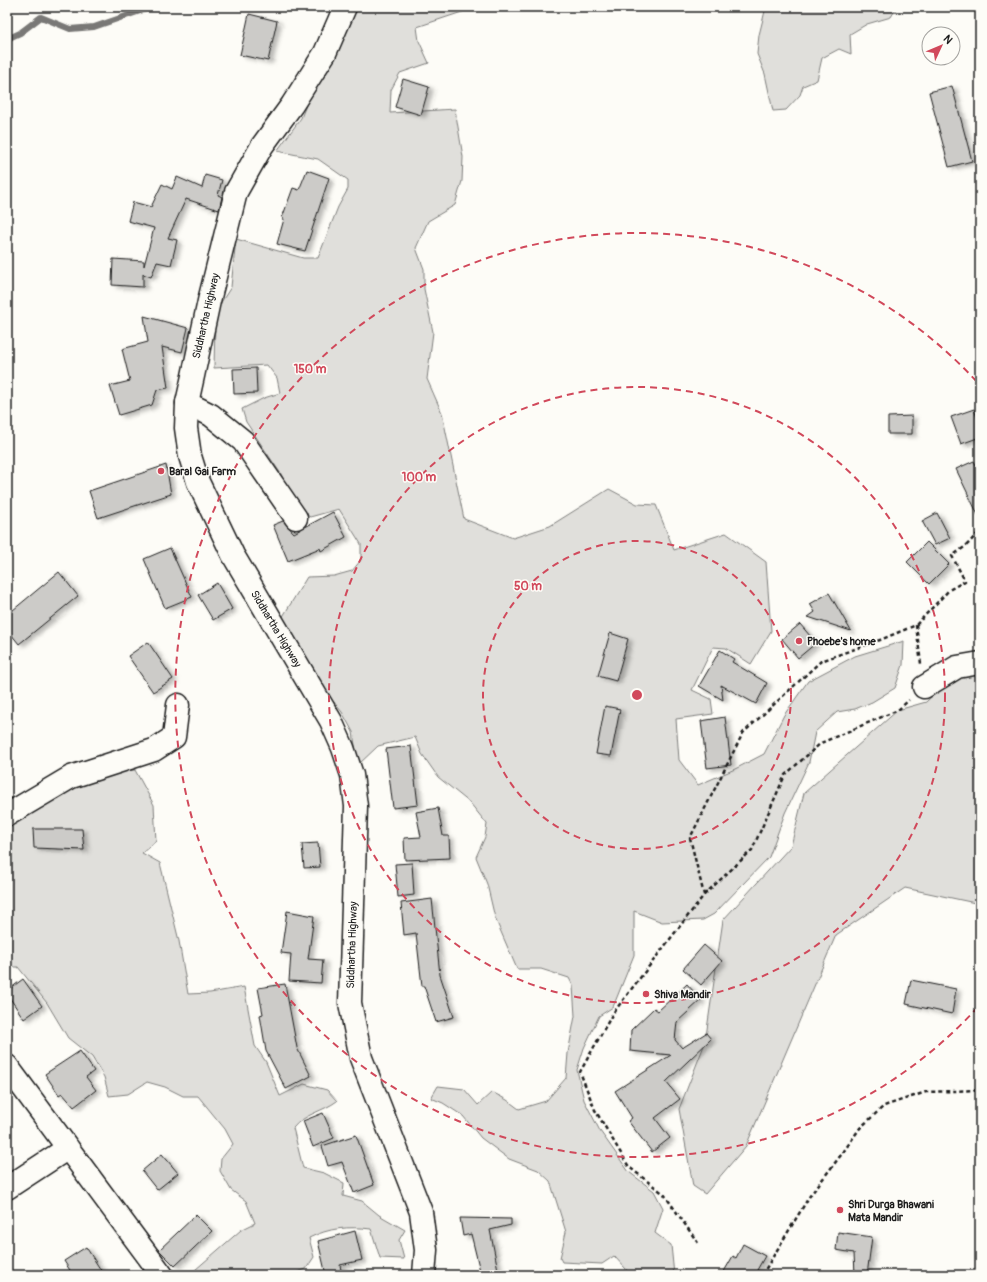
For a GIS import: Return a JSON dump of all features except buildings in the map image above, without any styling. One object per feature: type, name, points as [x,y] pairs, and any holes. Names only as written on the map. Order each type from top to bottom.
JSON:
[{"type":"main road","name":"Siddhartha Highway","points":[[346,7],[325,53],[296,99],[262,146],[236,192],[209,301],[187,403],[186,428],[190,456],[198,482],[232,555],[331,722],[343,748],[352,775],[356,806],[350,1003],[361,1058],[421,1212],[426,1250],[424,1275]]},
{"type":"main road","points":[[187,403],[211,415],[243,441],[296,518]]},
{"type":"main road","points":[[924,687],[957,666],[980,663]]},
{"type":"main road","points":[[7,815],[71,777],[154,750],[174,737],[178,705]]},
{"type":"main road","points":[[7,1066],[162,1275]]},
{"type":"main road","points":[[7,1188],[68,1148]]},
{"type":"path","points":[[704,895],[690,838],[743,733],[821,661],[880,640],[916,625],[949,590],[965,581],[952,556],[966,546],[980,531]]},
{"type":"path","points":[[698,1243],[664,1194],[629,1167],[595,1110],[580,1072],[613,1013],[704,895],[752,850],[785,775],[821,743],[898,710],[924,687],[916,625]]},
{"type":"path","points":[[762,1275],[809,1198],[860,1128],[884,1106],[926,1092],[980,1090]]},
{"type":"shaded area","points":[[354,7],[477,7],[417,27],[419,41],[429,63],[400,73],[391,90],[390,113],[455,109],[463,157],[462,181],[455,205],[428,221],[416,248],[424,269],[424,289],[433,332],[427,379],[442,413],[464,519],[513,538],[550,526],[609,489],[637,504],[656,505],[674,550],[726,533],[766,562],[771,631],[751,664],[726,648],[713,647],[692,690],[711,699],[713,714],[676,719],[679,760],[698,785],[735,769],[764,754],[784,715],[808,681],[855,656],[904,641],[903,665],[895,688],[872,702],[855,709],[837,712],[815,732],[809,762],[785,813],[769,857],[714,914],[703,920],[662,922],[634,911],[634,955],[613,1007],[599,1016],[584,1048],[577,1070],[584,1100],[600,1131],[629,1172],[654,1191],[663,1208],[655,1233],[671,1245],[674,1275],[627,1275],[626,1269],[614,1256],[602,1264],[562,1262],[560,1258],[566,1232],[550,1181],[538,1170],[509,1159],[481,1138],[463,1116],[443,1103],[431,1098],[438,1086],[464,1089],[478,1105],[492,1092],[507,1100],[519,1109],[546,1101],[566,1078],[568,1053],[575,1016],[573,986],[569,978],[541,969],[517,969],[495,918],[487,884],[476,857],[485,837],[487,824],[470,803],[438,777],[422,754],[415,737],[378,746],[358,765],[353,732],[342,712],[327,694],[282,618],[307,577],[334,576],[352,571],[361,560],[361,544],[339,509],[310,517],[297,508],[281,474],[246,422],[242,409],[264,398],[280,393],[277,378],[267,365],[214,368],[215,321],[218,307],[231,287],[236,239],[303,258],[318,258],[338,207],[348,189],[348,180],[318,159],[277,151],[301,118],[310,95],[346,34]]},
{"type":"shaded area","points":[[766,7],[897,7],[891,17],[867,24],[850,34],[851,54],[839,49],[822,58],[817,80],[803,86],[800,95],[786,110],[773,111],[765,74],[757,54],[759,35]]},
{"type":"shaded area","points":[[980,650],[980,904],[905,888],[836,935],[746,1146],[705,1194],[693,1186],[679,1109],[705,1043],[723,920],[791,846],[804,793],[898,710],[926,702]]},
{"type":"shaded area","points":[[135,770],[154,805],[156,841],[142,853],[160,863],[179,941],[188,994],[210,993],[244,987],[255,1046],[266,1062],[280,1096],[304,1084],[327,1090],[337,1101],[303,1119],[293,1128],[303,1168],[324,1173],[344,1183],[343,1196],[362,1201],[379,1215],[405,1230],[399,1240],[404,1259],[380,1258],[371,1229],[347,1228],[331,1230],[309,1238],[314,1257],[306,1269],[290,1275],[191,1275],[241,1230],[255,1223],[246,1201],[231,1190],[220,1171],[221,1159],[233,1144],[225,1129],[198,1096],[183,1096],[165,1087],[147,1082],[128,1094],[109,1096],[104,1077],[92,1057],[68,1038],[47,1003],[18,967],[7,967],[7,822],[100,773]]},
{"type":"waterway","points":[[7,39],[20,33],[41,17],[70,29],[94,27],[152,7]]},
{"type":"place","name":"Baral Gai Farm","points":[[161,471]]},
{"type":"place","name":"Phoebe's home","points":[[799,641]]},
{"type":"place","name":"Shiva Mandir","points":[[646,994]]},
{"type":"place","name":"Shri Durga Bhawani Mata Mandir","points":[[840,1210]]}]
